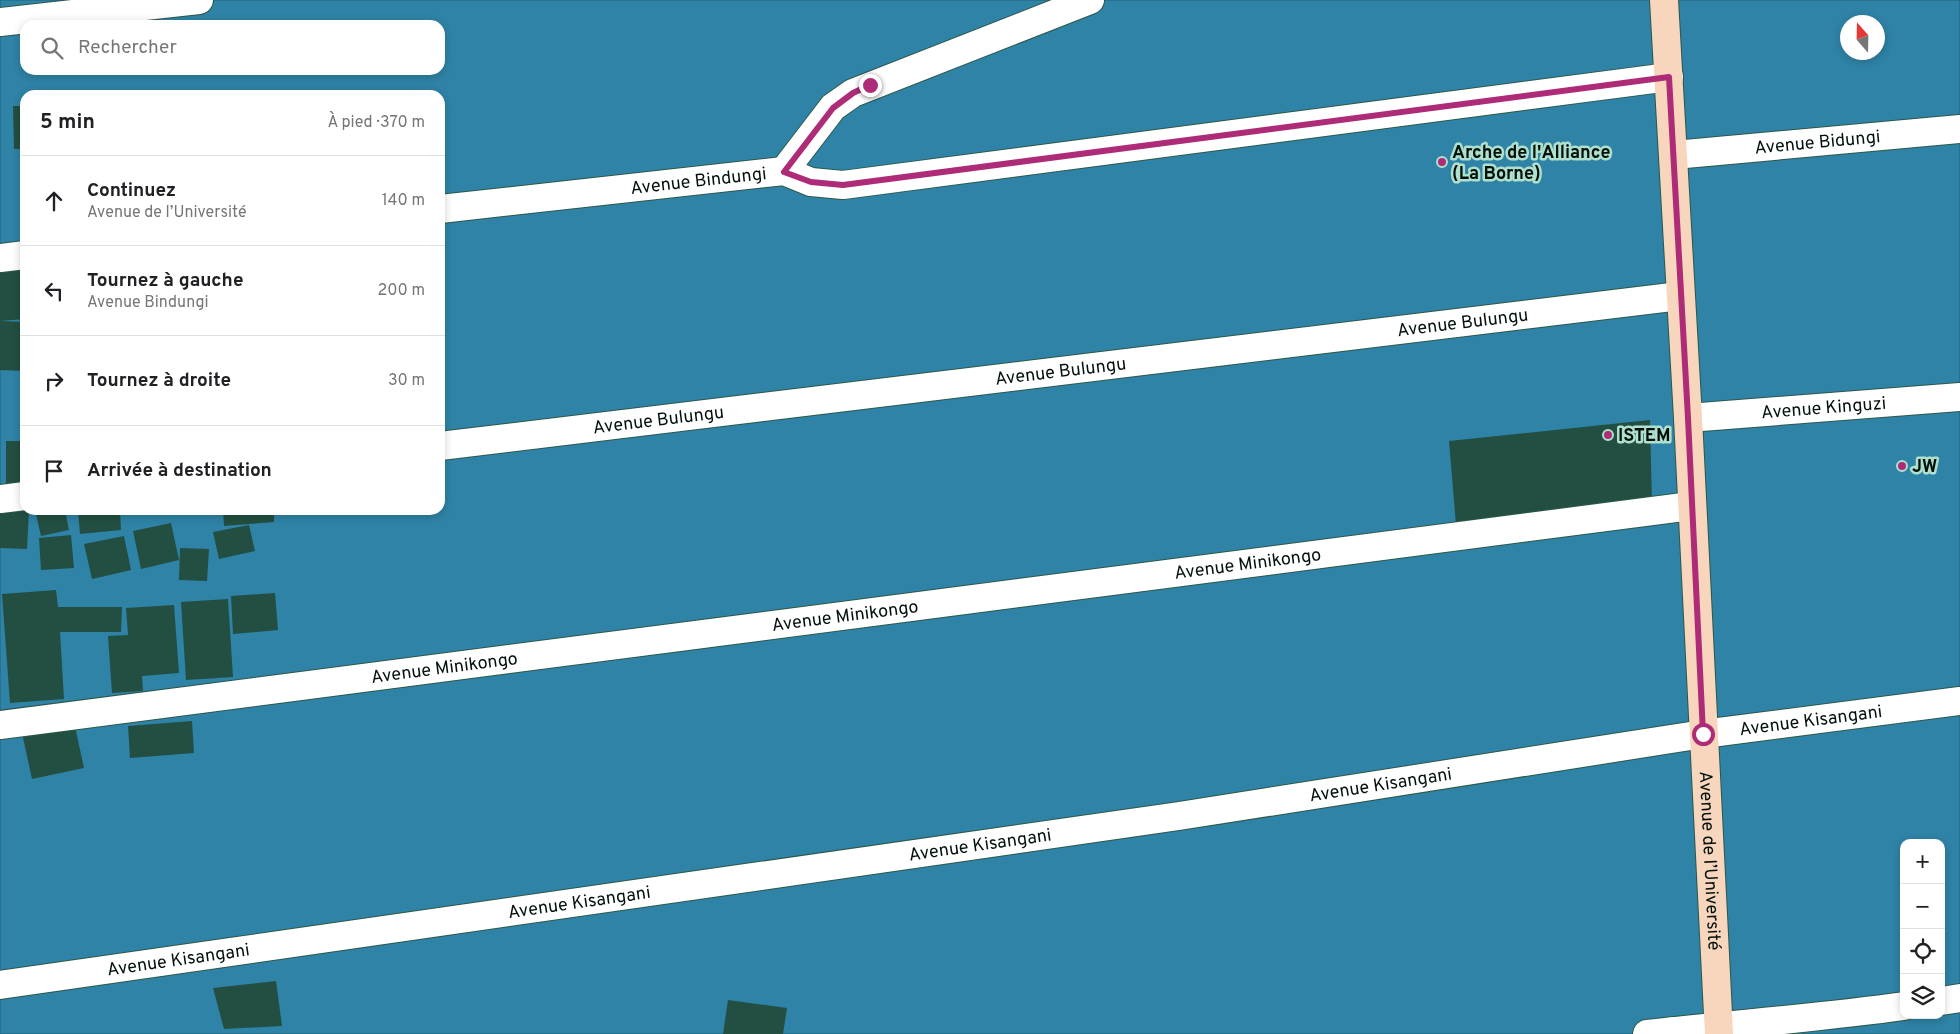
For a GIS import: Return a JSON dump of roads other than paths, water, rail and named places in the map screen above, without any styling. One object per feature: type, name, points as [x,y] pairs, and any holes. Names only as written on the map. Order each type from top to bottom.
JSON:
[{"type":"main road","name":"Avenue de l’Université","points":[[1664,0],[1674,155],[1719,1030]]},
{"type":"street","points":[[0,22],[199,0]]},
{"type":"street","points":[[784,172],[833,108],[853,93],[1090,0]]},
{"type":"street","name":"Avenue Bindungi","points":[[445,208],[784,172],[811,182],[843,185],[1669,77]]},
{"type":"street","name":"Avenue Bidungi","points":[[1674,155],[1960,129]]},
{"type":"street","points":[[0,258],[20,256]]},
{"type":"street","name":"Avenue Bulungu","points":[[445,445],[1680,296]]},
{"type":"street","name":"Avenue Kinguzi","points":[[1688,418],[1960,397]]},
{"type":"street","points":[[0,499],[20,497]]},
{"type":"street","name":"Avenue Minikongo","points":[[0,725],[1691,506]]},
{"type":"street","name":"Avenue Kisangani","points":[[0,985],[1169,818],[1703,734],[1960,702]]},
{"type":"street","points":[[1945,1000],[1960,998]]},
{"type":"street","points":[[1647,1034],[1719,1030],[1900,1007]]},
{"type":"water","points":[[0,0],[1960,0],[1960,1034],[0,1034]]},
{"type":"place","name":"Arche de l'Alliance (La Borne)","points":[[1442,162]]},
{"type":"place","name":"ISTEM","points":[[1608,435]]},
{"type":"place","name":"JW","points":[[1902,466]]}]
